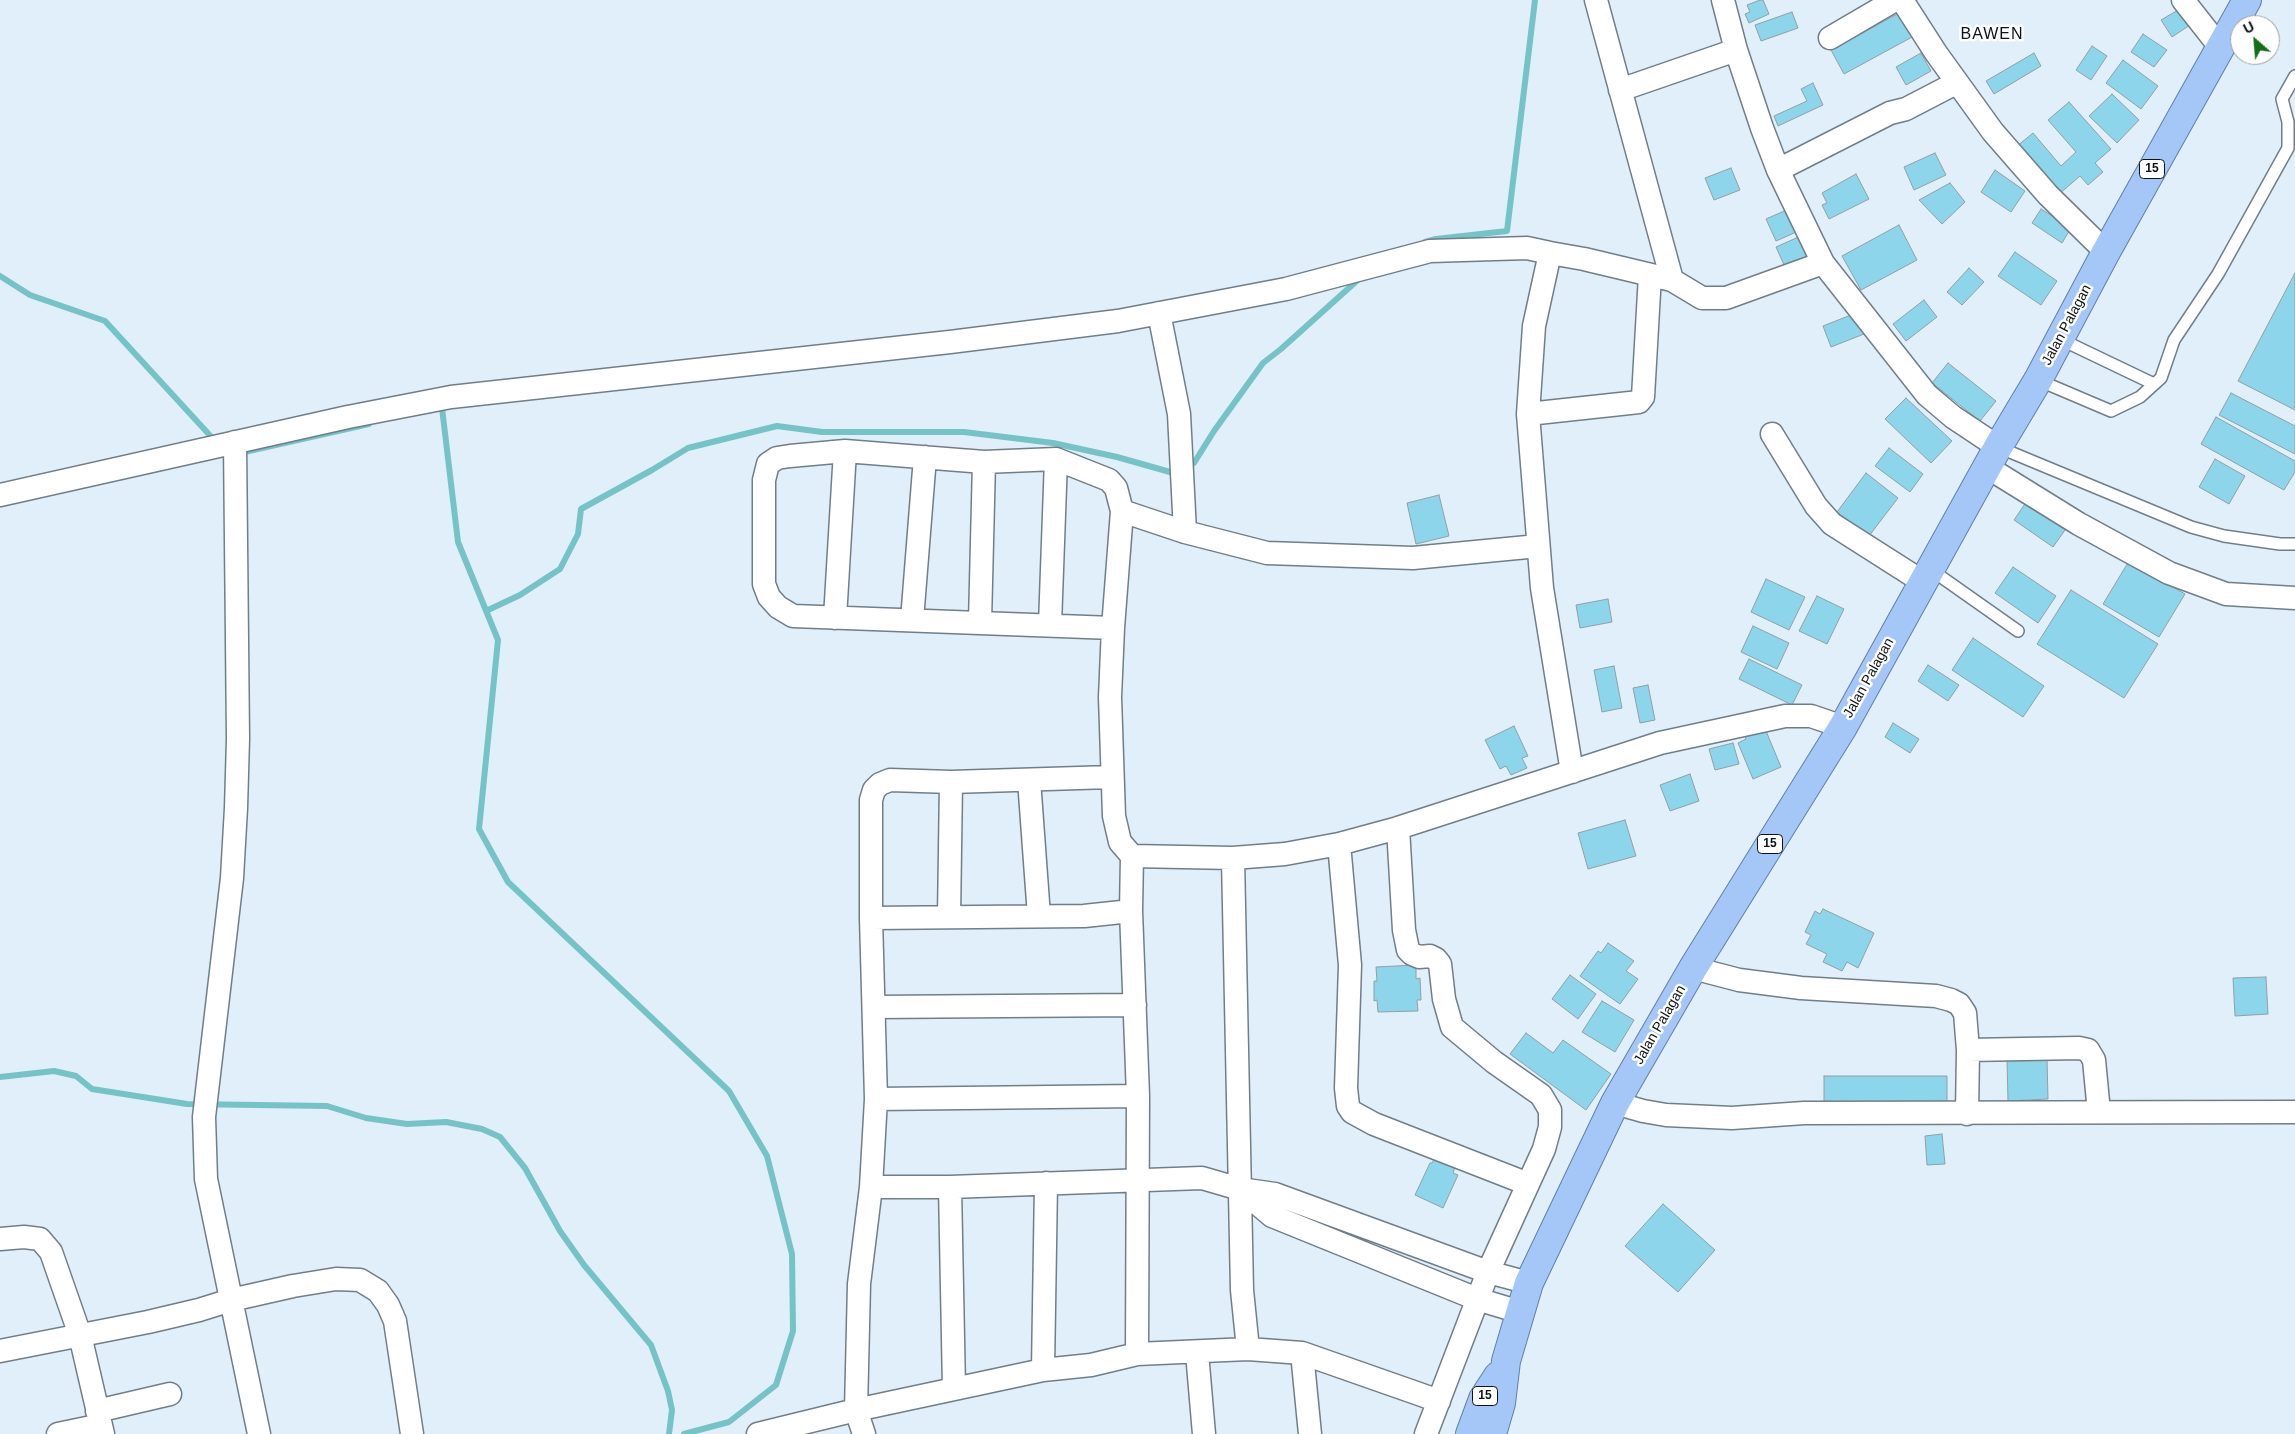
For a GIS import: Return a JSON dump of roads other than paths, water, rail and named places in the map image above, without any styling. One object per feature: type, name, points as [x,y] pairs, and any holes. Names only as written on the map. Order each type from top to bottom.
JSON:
[{"type":"highway","name":"Jalan Palagan","points":[[1492,1434],[1502,1403],[1506,1362],[1529,1284],[1615,1103],[1692,968],[1842,727],[1992,457],[2038,380],[2106,252],[2247,0]]},
{"type":"highway","name":"Jalan Palagan","points":[[1470,1434],[1483,1400],[1506,1362]]},
{"type":"street","points":[[1528,414],[1639,402],[1643,397],[1661,277],[1620,90],[1607,49],[1596,0]]},
{"type":"street","points":[[1723,0],[1736,50],[1778,170],[1822,262],[1926,395],[1953,417],[1992,457],[2079,524],[2170,573],[2226,594],[2295,598]]},
{"type":"street","points":[[1830,38],[1895,0]]},
{"type":"street","points":[[1902,0],[1956,83],[1998,138],[2048,195],[2106,252]]},
{"type":"street","points":[[2183,0],[2220,47]]},
{"type":"street","points":[[1620,90],[1736,50]]},
{"type":"street","points":[[1778,170],[1956,83]]},
{"type":"street","points":[[0,495],[235,450],[451,397],[950,342],[1118,321],[1286,289],[1430,251],[1527,248],[1661,277],[1702,298],[1726,298],[1822,262]]},
{"type":"street","points":[[1550,253],[1534,326],[1528,414],[1542,588],[1572,772]]},
{"type":"street","points":[[1159,313],[1179,414],[1185,532]]},
{"type":"street","points":[[1772,434],[1816,506],[1832,524],[1926,576]]},
{"type":"street","points":[[235,450],[238,739],[236,808],[232,878],[204,1117],[206,1179],[259,1434]]},
{"type":"street","points":[[835,618],[845,451]]},
{"type":"street","points":[[1113,628],[793,616],[778,608],[769,597],[764,584],[764,480],[768,464],[777,458],[845,451],[984,462],[1056,459],[1109,480],[1116,488],[1122,511],[1110,698],[1111,777],[1114,816],[1120,842],[1132,856],[1131,911],[1138,1096],[1137,1354]]},
{"type":"street","points":[[912,620],[925,457]]},
{"type":"street","points":[[1050,626],[1056,459]]},
{"type":"street","points":[[980,622],[984,462]]},
{"type":"street","points":[[1122,511],[1185,532],[1267,553],[1413,558],[1538,546]]},
{"type":"street","points":[[1132,856],[1233,858],[1285,854],[1339,844],[1398,828],[1660,743],[1786,716],[1811,716],[1842,727]]},
{"type":"street","points":[[864,1434],[856,1410],[859,1284],[870,1187],[876,1099],[871,918],[871,800],[874,790],[880,784],[890,780],[951,782],[1111,777]]},
{"type":"street","points":[[1029,780],[1039,916]]},
{"type":"street","points":[[949,917],[951,782]]},
{"type":"street","points":[[1398,828],[1404,930],[1408,950],[1419,957],[1430,956],[1440,964],[1444,999],[1452,1027],[1494,1062],[1541,1095],[1550,1110],[1550,1127],[1544,1149],[1488,1272],[1426,1434]]},
{"type":"street","points":[[1339,844],[1350,965],[1346,1088],[1348,1106],[1352,1112],[1374,1124],[1528,1184]]},
{"type":"street","points":[[1233,858],[1242,1290],[1248,1349]]},
{"type":"street","points":[[871,918],[1084,916],[1131,911]]},
{"type":"street","points":[[1692,968],[1739,980],[1936,996],[1959,1004],[1965,1013],[1968,1050],[1967,1114]]},
{"type":"street","points":[[874,1007],[1135,1005]]},
{"type":"street","points":[[1968,1050],[2079,1048],[2088,1050],[2094,1060],[2099,1112]]},
{"type":"street","points":[[876,1099],[1138,1096]]},
{"type":"street","points":[[1615,1103],[1643,1111],[1666,1114],[1732,1118],[1804,1113],[2295,1112]]},
{"type":"street","points":[[870,1187],[1202,1178],[1240,1189],[1275,1194],[1488,1272],[1529,1284]]},
{"type":"street","points":[[1043,1370],[1046,1183]]},
{"type":"street","points":[[950,1186],[954,1389]]},
{"type":"street","points":[[1240,1189],[1272,1216],[1477,1299],[1520,1312]]},
{"type":"street","points":[[0,1239],[24,1237],[40,1239],[51,1252],[80,1335],[100,1424]]},
{"type":"street","points":[[0,1351],[199,1310],[231,1300],[336,1279],[360,1280],[378,1291],[388,1305],[395,1321],[412,1434]]},
{"type":"street","points":[[758,1434],[856,1410],[1043,1370],[1091,1365],[1137,1354],[1197,1353],[1248,1349],[1302,1353],[1439,1401]]},
{"type":"street","points":[[1197,1353],[1204,1434]]},
{"type":"street","points":[[1302,1353],[1310,1434]]},
{"type":"street","points":[[58,1434],[100,1424],[170,1394]]},
{"type":"lane","points":[[2038,380],[2111,411],[2140,397],[2161,378],[2174,340],[2218,274],[2291,149],[2288,122],[2282,99],[2294,76]]},
{"type":"lane","points":[[2060,338],[2154,384]]},
{"type":"lane","points":[[1992,457],[2191,527],[2224,536],[2280,544],[2295,544]]},
{"type":"lane","points":[[1926,576],[2018,631]]},
{"type":"waterway","points":[[1425,242],[1436,239],[1507,231],[1535,0]]},
{"type":"waterway","points":[[0,276],[30,295],[105,321],[216,442]]},
{"type":"waterway","points":[[486,611],[520,595],[560,569],[578,534],[581,509],[688,448],[777,426],[822,432],[964,432],[1053,443],[1117,457],[1170,472],[1194,463],[1214,431],[1263,363],[1360,278]]},
{"type":"waterway","points":[[437,409],[442,408],[458,542],[498,640],[479,829],[508,882],[729,1091],[767,1156],[792,1254],[793,1331],[776,1385],[729,1422],[684,1434]]},
{"type":"waterway","points":[[240,453],[369,424]]},
{"type":"waterway","points":[[0,1077],[54,1071],[76,1076],[92,1089],[187,1104],[327,1106],[366,1118],[407,1124],[446,1122],[482,1129],[500,1137],[525,1168],[560,1231],[584,1265],[651,1345],[668,1391],[672,1410],[669,1434]]},
{"type":"district","name":"BAWEN","points":[[1992,35]]}]
